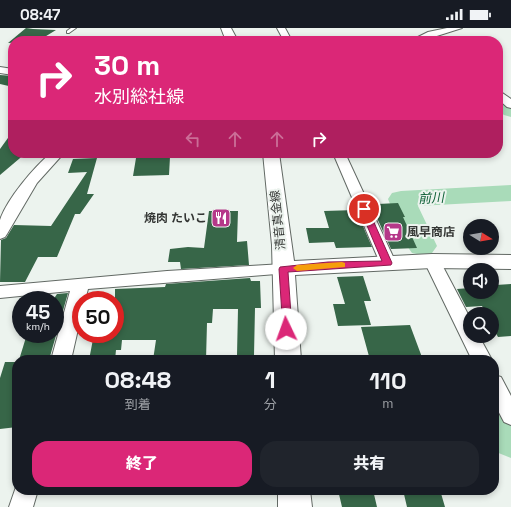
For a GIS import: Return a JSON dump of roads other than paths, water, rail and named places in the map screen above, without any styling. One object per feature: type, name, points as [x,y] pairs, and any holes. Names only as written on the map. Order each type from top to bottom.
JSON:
[{"type":"main road","name":"清音真金線","points":[[272,158],[283,269],[288,355]]},
{"type":"main road","points":[[283,269],[328,265],[388,263],[511,262]]},
{"type":"main road","points":[[294,495],[294,507]]},
{"type":"street","points":[[423,28],[438,36]]},
{"type":"street","points":[[429,36],[458,28]]},
{"type":"street","points":[[503,98],[511,105]]},
{"type":"street","points":[[0,234],[21,195],[43,165],[52,158]]},
{"type":"street","points":[[341,158],[388,263]]},
{"type":"street","points":[[432,262],[463,322]]},
{"type":"street","points":[[0,292],[80,286],[167,276],[283,269]]},
{"type":"street","points":[[62,355],[80,286]]},
{"type":"street","points":[[474,343],[480,355]]},
{"type":"street","points":[[499,393],[511,416]]},
{"type":"street","points":[[21,507],[25,495]]},
{"type":"lane","points":[[68,32],[74,28]]},
{"type":"waterway","name":"前川","points":[[503,104],[511,111]]},
{"type":"waterway","name":"前川","points":[[422,246],[401,199],[511,193]]},
{"type":"waterway","name":"前川","points":[[499,414],[511,439]]},
{"type":"place","name":"焼肉 たいこ","points":[[221,218]]},
{"type":"place","name":"風早商店","points":[[393,232]]}]
